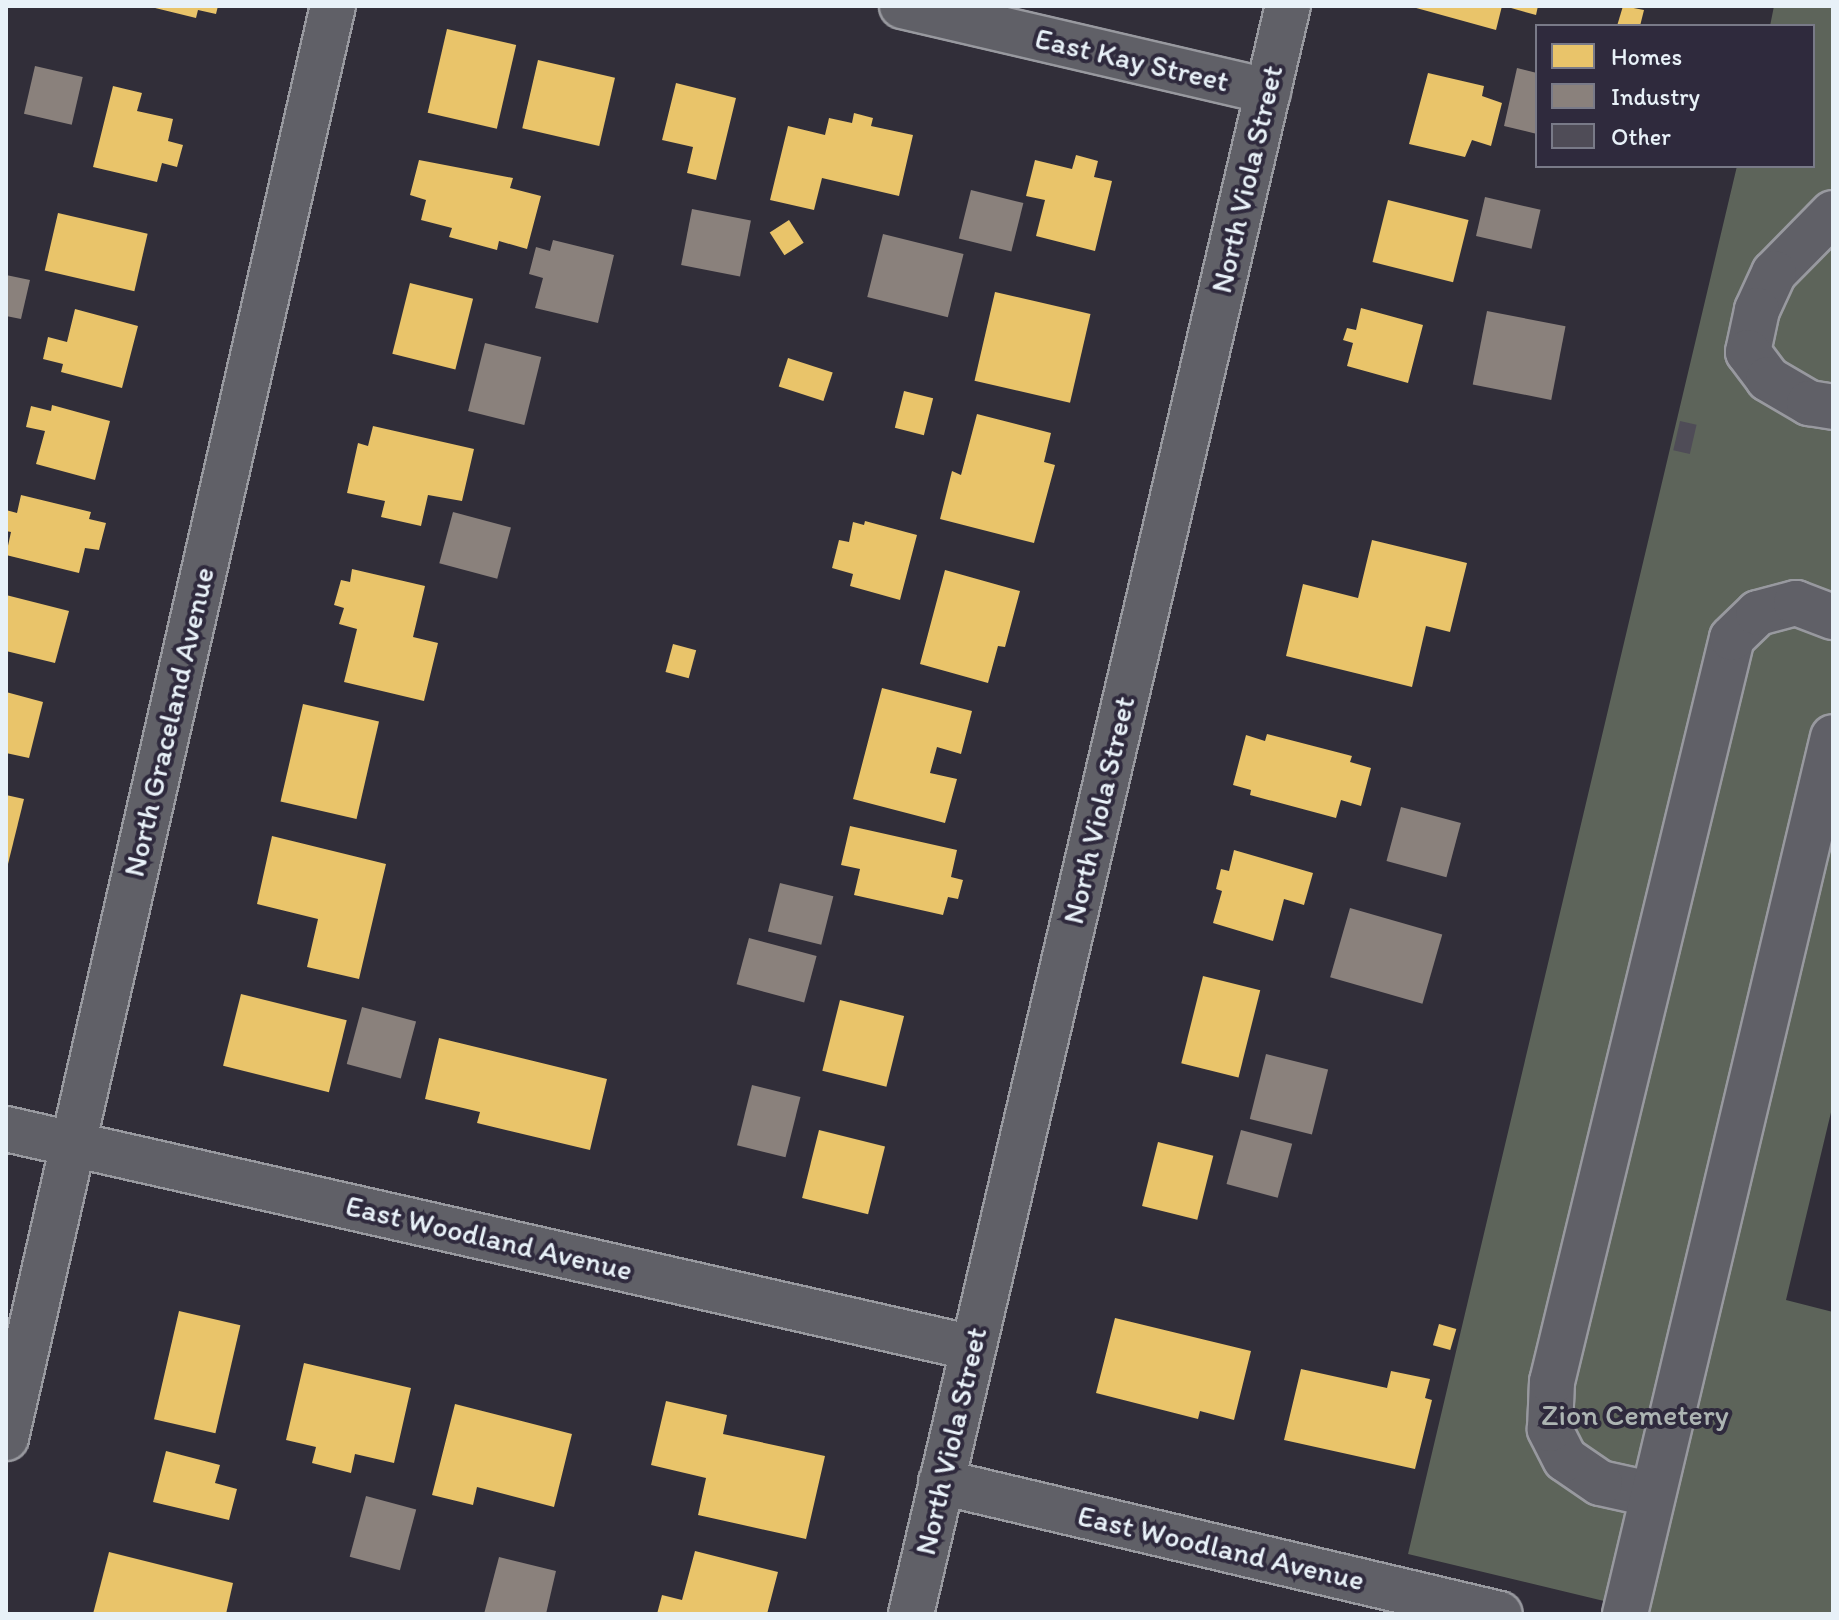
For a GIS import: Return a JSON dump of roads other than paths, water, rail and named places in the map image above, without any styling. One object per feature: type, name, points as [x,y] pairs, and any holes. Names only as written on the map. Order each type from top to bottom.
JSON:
[{"type":"street","name":"North Graceland Avenue","points":[[6,1438],[333,6]]},
{"type":"street","name":"East Kay Street","points":[[902,6],[1268,91]]},
{"type":"street","name":"North Viola Street","points":[[911,1614],[1288,6]]},
{"type":"street","points":[[1833,213],[1774,273],[1757,310],[1748,352],[1768,379],[1809,403],[1833,407]]},
{"type":"street","points":[[1650,1494],[1600,1483],[1565,1459],[1550,1429],[1552,1382],[1732,638],[1758,613],[1796,603],[1833,617]]},
{"type":"street","points":[[1625,1614],[1650,1494],[1833,737]]},
{"type":"street","name":"East Woodland Avenue","points":[[6,1129],[973,1348]]},
{"type":"street","name":"East Woodland Avenue","points":[[941,1482],[1500,1614]]},
{"type":"park label","name":"Zion Cemetery","points":[[1635,1415]]}]
